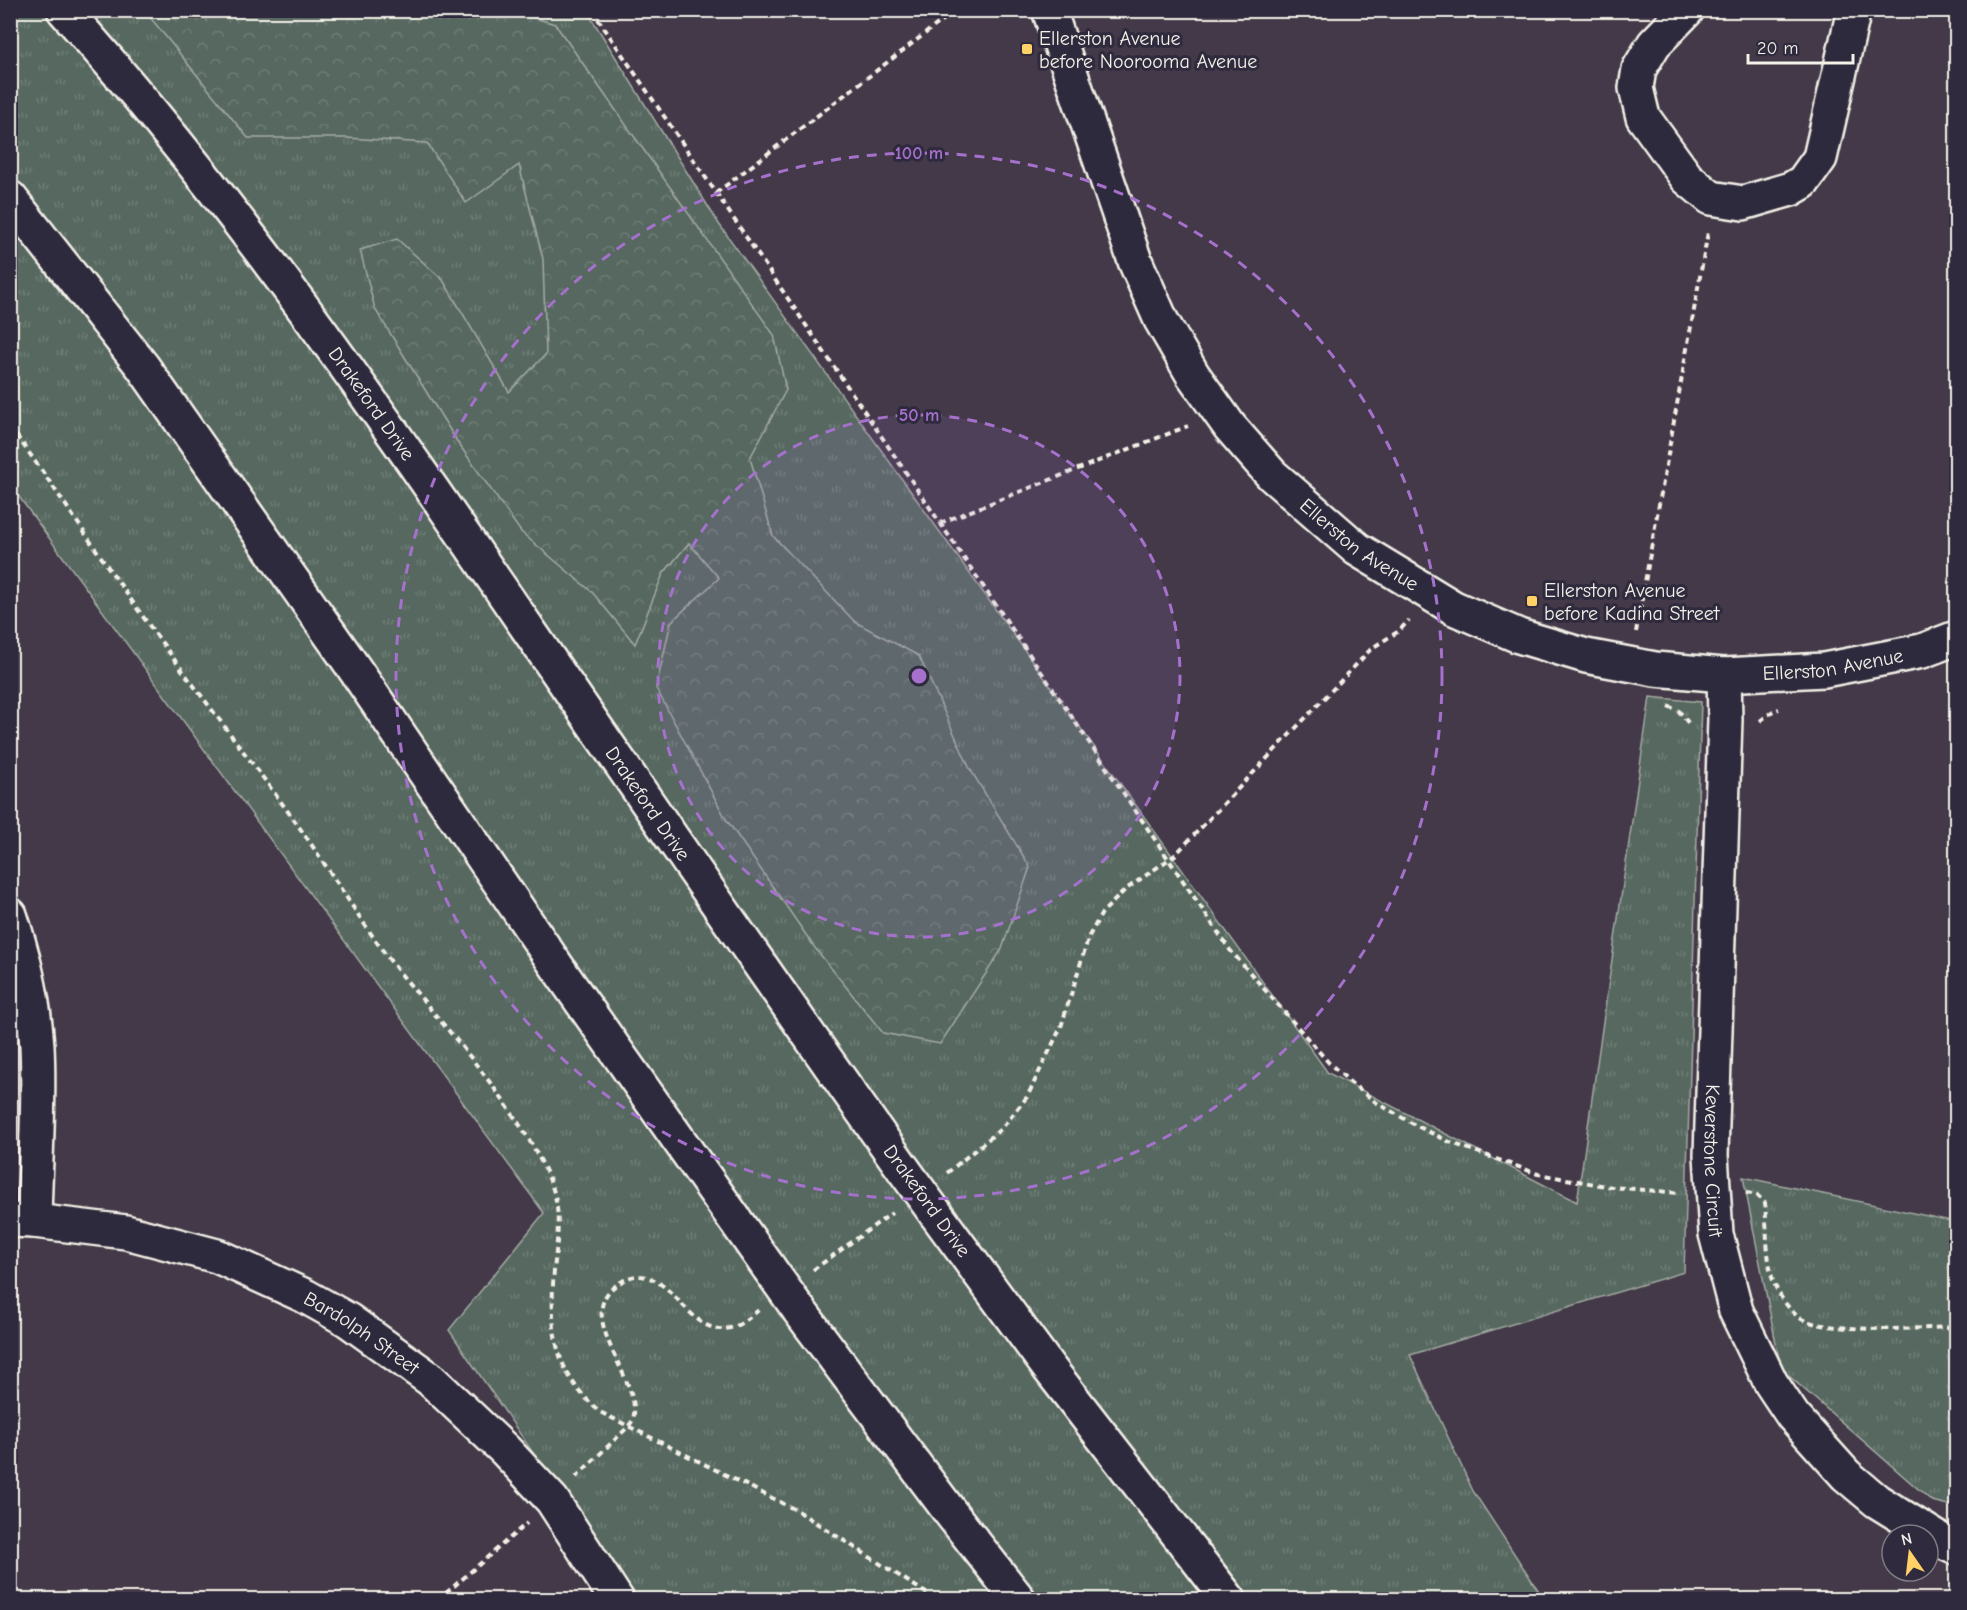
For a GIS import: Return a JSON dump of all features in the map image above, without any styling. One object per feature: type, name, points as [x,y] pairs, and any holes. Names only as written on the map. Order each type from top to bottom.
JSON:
[{"type":"main road","name":"Drakeford Drive","points":[[64,10],[120,73],[277,271],[423,475],[741,940],[904,1170],[1049,1368],[1229,1599]]},
{"type":"main road","name":"Ellerston Avenue","points":[[1049,10],[1135,261],[1161,320],[1193,375],[1230,427],[1272,475],[1357,549],[1454,608],[1519,636],[1586,656],[1654,669],[1724,675],[1824,670],[1922,651],[1956,638]]},
{"type":"main road","points":[[1687,10],[1654,44],[1639,69],[1636,88],[1642,117],[1687,178],[1711,198],[1743,203],[1791,189],[1803,182],[1820,158],[1854,10]]},
{"type":"main road","points":[[10,198],[143,367],[356,671],[562,974],[799,1310],[950,1512],[1019,1599]]},
{"type":"main road","name":"Keverstone Circuit","points":[[1724,675],[1711,1155],[1716,1234],[1736,1311],[1771,1383],[1793,1416],[1846,1475],[1877,1501],[1956,1548]]},
{"type":"main road","points":[[10,915],[24,960],[37,1043],[37,1086],[22,1221]]},
{"type":"main road","name":"Bardolph Street","points":[[22,1221],[126,1232],[217,1256],[305,1296],[348,1320],[430,1379],[505,1450],[552,1500],[617,1599]]},
{"type":"path","points":[[592,10],[1230,950],[1329,1063],[1377,1103],[1415,1125],[1452,1143],[1538,1174],[1612,1187],[1685,1194],[1735,1191],[1757,1195],[1765,1203],[1772,1279],[1788,1307],[1801,1319],[1846,1327],[1956,1327]]},
{"type":"path","points":[[716,193],[956,10]]},
{"type":"path","points":[[1642,635],[1636,635],[1708,231]]},
{"type":"path","points":[[940,523],[1190,425]]},
{"type":"path","points":[[10,427],[46,473],[115,579],[299,827],[385,954],[460,1044],[507,1106],[533,1147],[549,1177],[557,1208],[553,1285],[554,1334],[559,1357],[571,1381],[586,1400],[600,1412],[628,1427],[796,1510],[937,1599]]},
{"type":"path","points":[[1169,860],[1372,648],[1399,631],[1409,619]]},
{"type":"path","points":[[438,1599],[552,1500],[628,1427]]},
{"type":"green space","points":[[507,10],[555,24],[774,335],[786,390],[750,458],[773,536],[855,622],[919,656],[970,769],[1030,867],[1002,949],[940,1044],[883,1033],[815,948],[726,819],[656,688],[671,622],[719,578],[689,543],[663,574],[635,644],[592,592],[521,532],[458,443],[375,309],[360,250],[397,239],[443,280],[509,392],[546,354],[543,259],[519,165],[466,203],[427,143],[347,138],[248,138],[145,11]]},
{"type":"green space","points":[[10,11],[587,11],[719,224],[1328,1073],[1577,1202],[1650,697],[1701,702],[1684,1272],[1410,1355],[1473,1491],[1544,1599],[633,1599],[449,1330],[544,1213],[11,486]]},
{"type":"green space","points":[[1743,1177],[1956,1222],[1956,1507],[1932,1501],[1781,1369]]},
{"type":"place","name":"Ellerston Avenue before Noorooma Avenue","points":[[1027,49]]},
{"type":"place","name":"Ellerston Avenue before Kadina Street","points":[[1532,601]]}]
